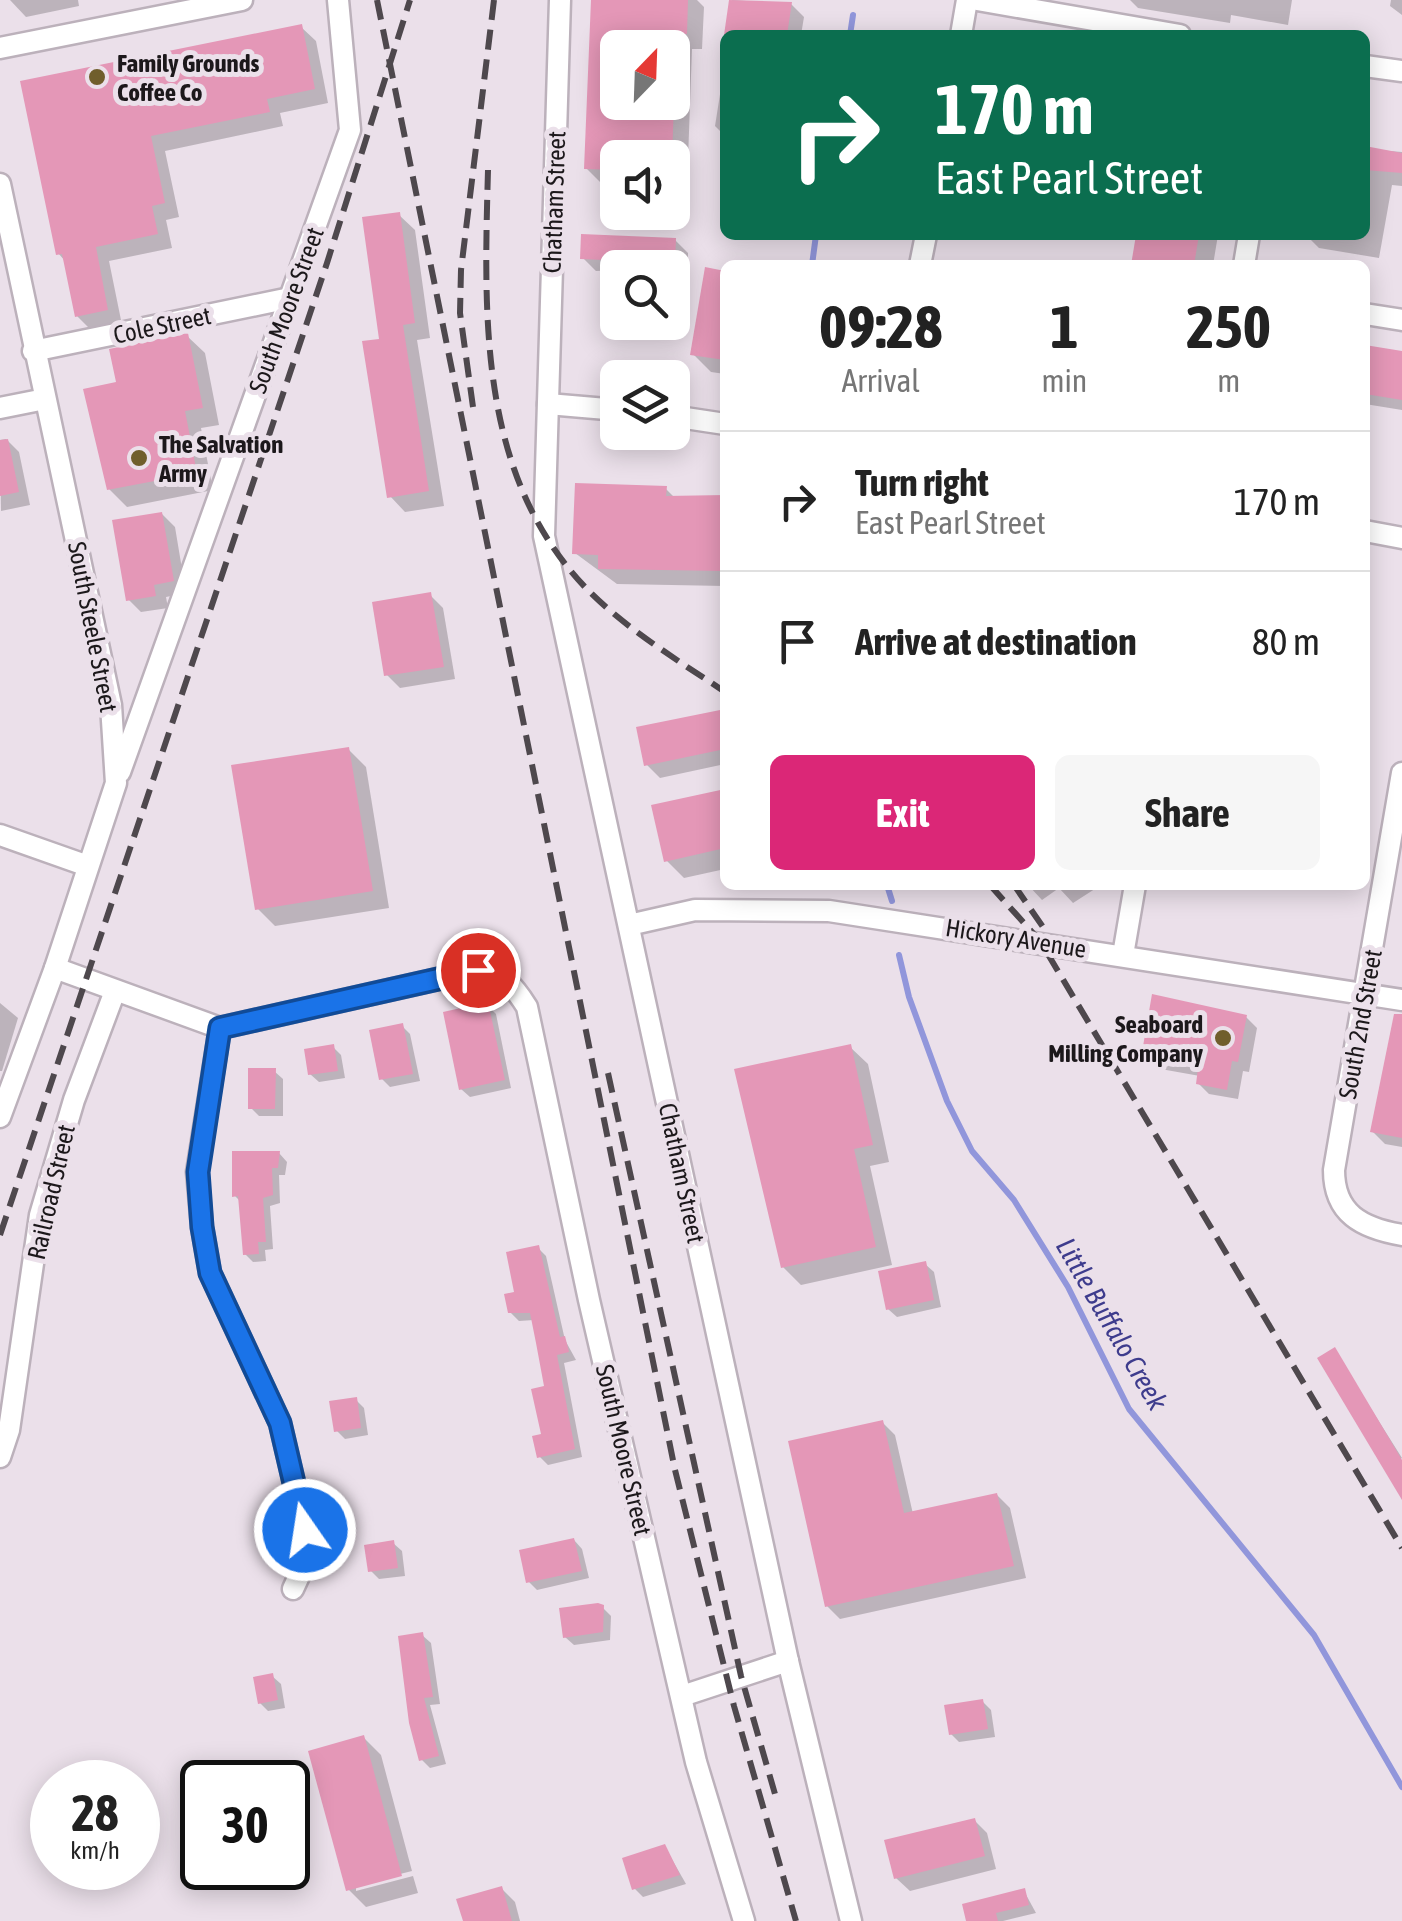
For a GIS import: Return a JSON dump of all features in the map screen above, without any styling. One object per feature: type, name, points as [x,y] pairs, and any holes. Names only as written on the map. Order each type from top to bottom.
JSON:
[{"type":"street","points":[[0,48],[242,0]]},
{"type":"street","name":"South Moore Street","points":[[116,783],[350,130],[338,0]]},
{"type":"street","name":"Chatham Street","points":[[560,0],[543,494],[552,588],[788,1661],[852,1921]]},
{"type":"street","points":[[962,30],[967,0]]},
{"type":"street","points":[[977,0],[1090,8],[1163,30]]},
{"type":"street","points":[[1370,67],[1402,71]]},
{"type":"street","name":"South Steele Street","points":[[0,184],[111,705],[116,783],[0,1118]]},
{"type":"street","name":"Cole Street","points":[[33,351],[290,298]]},
{"type":"street","points":[[1370,315],[1402,320]]},
{"type":"street","points":[[0,408],[46,399]]},
{"type":"street","points":[[548,412],[600,411]]},
{"type":"street","points":[[690,419],[720,423]]},
{"type":"street","points":[[1370,532],[1402,538]]},
{"type":"street","name":"South 2nd Street","points":[[1402,772],[1334,1170],[1338,1202],[1347,1214],[1361,1224],[1402,1234]]},
{"type":"street","points":[[0,835],[88,866]]},
{"type":"street","points":[[1123,955],[1134,890]]},
{"type":"street","name":"Hickory Avenue","points":[[628,925],[695,910],[829,911],[1402,1000]]},
{"type":"street","points":[[55,968],[220,1028],[198,1172],[202,1227],[210,1273],[280,1423],[305,1530],[305,1562],[293,1589]]},
{"type":"street","name":"South Moore Street","points":[[220,1028],[478,970],[500,974],[508,980],[527,1007],[589,1300],[682,1696],[744,1921]]},
{"type":"street","name":"Railroad Street","points":[[0,1456],[9,1430],[40,1215],[74,1100],[115,992]]},
{"type":"street","points":[[682,1696],[788,1661]]},
{"type":"building","points":[[591,0],[688,0],[687,30],[600,30],[600,120],[673,120],[673,140],[600,140],[600,169],[584,169]]},
{"type":"building","points":[[729,0],[792,2],[788,30],[725,30]]},
{"type":"building","points":[[302,24],[315,89],[267,99],[270,112],[151,136],[165,203],[152,206],[158,234],[96,247],[108,310],[75,317],[62,254],[56,255],[20,81]]},
{"type":"building","points":[[1370,147],[1402,153],[1402,173],[1370,170]]},
{"type":"building","points":[[400,212],[415,323],[403,325],[429,491],[387,498],[362,341],[379,339],[362,217]]},
{"type":"building","points":[[581,234],[676,238],[676,250],[600,250],[600,260],[580,259]]},
{"type":"building","points":[[1135,240],[1198,240],[1195,260],[1132,260]]},
{"type":"building","points":[[705,267],[720,270],[720,359],[690,355]]},
{"type":"building","points":[[188,333],[203,408],[185,411],[197,473],[107,490],[83,389],[116,382],[109,349]]},
{"type":"building","points":[[1370,346],[1402,351],[1402,400],[1370,395]]},
{"type":"building","points":[[8,439],[19,492],[0,496],[0,440]]},
{"type":"building","points":[[575,483],[667,486],[666,496],[720,495],[720,571],[598,569],[598,555],[572,554]]},
{"type":"building","points":[[162,512],[174,581],[154,585],[156,596],[126,601],[112,520]]},
{"type":"building","points":[[431,592],[444,667],[384,676],[372,602]]},
{"type":"building","points":[[720,710],[720,750],[644,766],[636,727]]},
{"type":"building","points":[[349,747],[373,891],[255,910],[231,765]]},
{"type":"building","points":[[720,790],[720,849],[664,862],[651,805]]},
{"type":"building","points":[[1152,994],[1247,1015],[1238,1062],[1232,1061],[1227,1090],[1196,1084],[1198,1068],[1141,1058]]},
{"type":"building","points":[[488,1002],[505,1080],[459,1090],[443,1012]]},
{"type":"building","points":[[1394,1014],[1402,1014],[1402,1138],[1370,1132]]},
{"type":"building","points":[[403,1023],[413,1074],[379,1080],[369,1030]]},
{"type":"building","points":[[334,1044],[338,1071],[308,1075],[304,1049]]},
{"type":"building","points":[[851,1044],[873,1145],[854,1149],[876,1247],[781,1268],[734,1069]]},
{"type":"building","points":[[248,1068],[276,1068],[275,1109],[248,1109]]},
{"type":"building","points":[[232,1151],[280,1151],[278,1168],[272,1168],[273,1195],[263,1198],[266,1242],[258,1242],[259,1254],[243,1255],[238,1196],[232,1197]]},
{"type":"building","points":[[539,1245],[560,1337],[565,1336],[569,1352],[557,1355],[575,1449],[537,1458],[532,1436],[541,1434],[531,1389],[544,1386],[530,1313],[508,1313],[504,1294],[514,1292],[506,1252]]},
{"type":"building","points":[[926,1261],[934,1300],[886,1310],[878,1271]]},
{"type":"building","points":[[1335,1347],[1402,1460],[1402,1500],[1317,1358]]},
{"type":"building","points":[[357,1397],[361,1428],[334,1432],[329,1401]]},
{"type":"building","points":[[883,1420],[904,1513],[997,1493],[1014,1566],[825,1607],[788,1441]]},
{"type":"building","points":[[574,1538],[582,1571],[526,1583],[519,1550]]},
{"type":"building","points":[[394,1540],[398,1568],[368,1572],[364,1545]]},
{"type":"building","points":[[604,1605],[603,1632],[563,1638],[559,1608]]},
{"type":"building","points":[[423,1632],[433,1697],[424,1698],[439,1756],[419,1761],[409,1723],[398,1636]]},
{"type":"building","points":[[273,1673],[278,1700],[258,1704],[253,1677]]},
{"type":"building","points":[[983,1699],[988,1729],[949,1735],[944,1705]]},
{"type":"building","points":[[364,1735],[402,1876],[346,1891],[308,1751]]},
{"type":"building","points":[[975,1818],[985,1856],[894,1879],[884,1840]]},
{"type":"building","points":[[665,1844],[680,1875],[632,1890],[622,1858]]},
{"type":"building","points":[[502,1886],[512,1921],[463,1921],[456,1899]]},
{"type":"building","points":[[1025,1888],[1029,1905],[996,1913],[998,1921],[966,1921],[962,1904]]},
{"type":"waterway","name":"Little Buffalo Creek","points":[[851,30],[853,15]]},
{"type":"waterway","name":"Little Buffalo Creek","points":[[813,260],[815,240]]},
{"type":"waterway","name":"Little Buffalo Creek","points":[[889,890],[892,901]]},
{"type":"waterway","name":"Little Buffalo Creek","points":[[899,955],[909,997],[947,1101],[972,1151],[1014,1200],[1068,1287],[1129,1409],[1314,1635],[1402,1787]]},
{"type":"railway","points":[[377,0],[675,1470],[734,1706],[796,1921]]},
{"type":"railway","points":[[0,1235],[327,263],[410,0]]},
{"type":"railway","points":[[473,407],[460,313],[461,270],[494,0]]},
{"type":"railway","points":[[488,170],[486,281],[495,391],[506,444],[524,495],[550,543],[600,602],[720,689]]},
{"type":"railway","points":[[994,890],[1040,941],[1402,1548]]},
{"type":"railway","points":[[1017,890],[1043,927]]},
{"type":"railway","points":[[608,1073],[741,1676],[775,1794]]},
{"type":"place","name":"Family Grounds Coffee Co","points":[[97,77]]},
{"type":"place","name":"The Salvation Army","points":[[139,458]]},
{"type":"place","name":"Seaboard Milling Company","points":[[1223,1038]]},
{"type":"route","points":[[305,1530],[280,1423],[210,1273],[202,1227],[198,1172],[220,1028],[478,970]]}]
